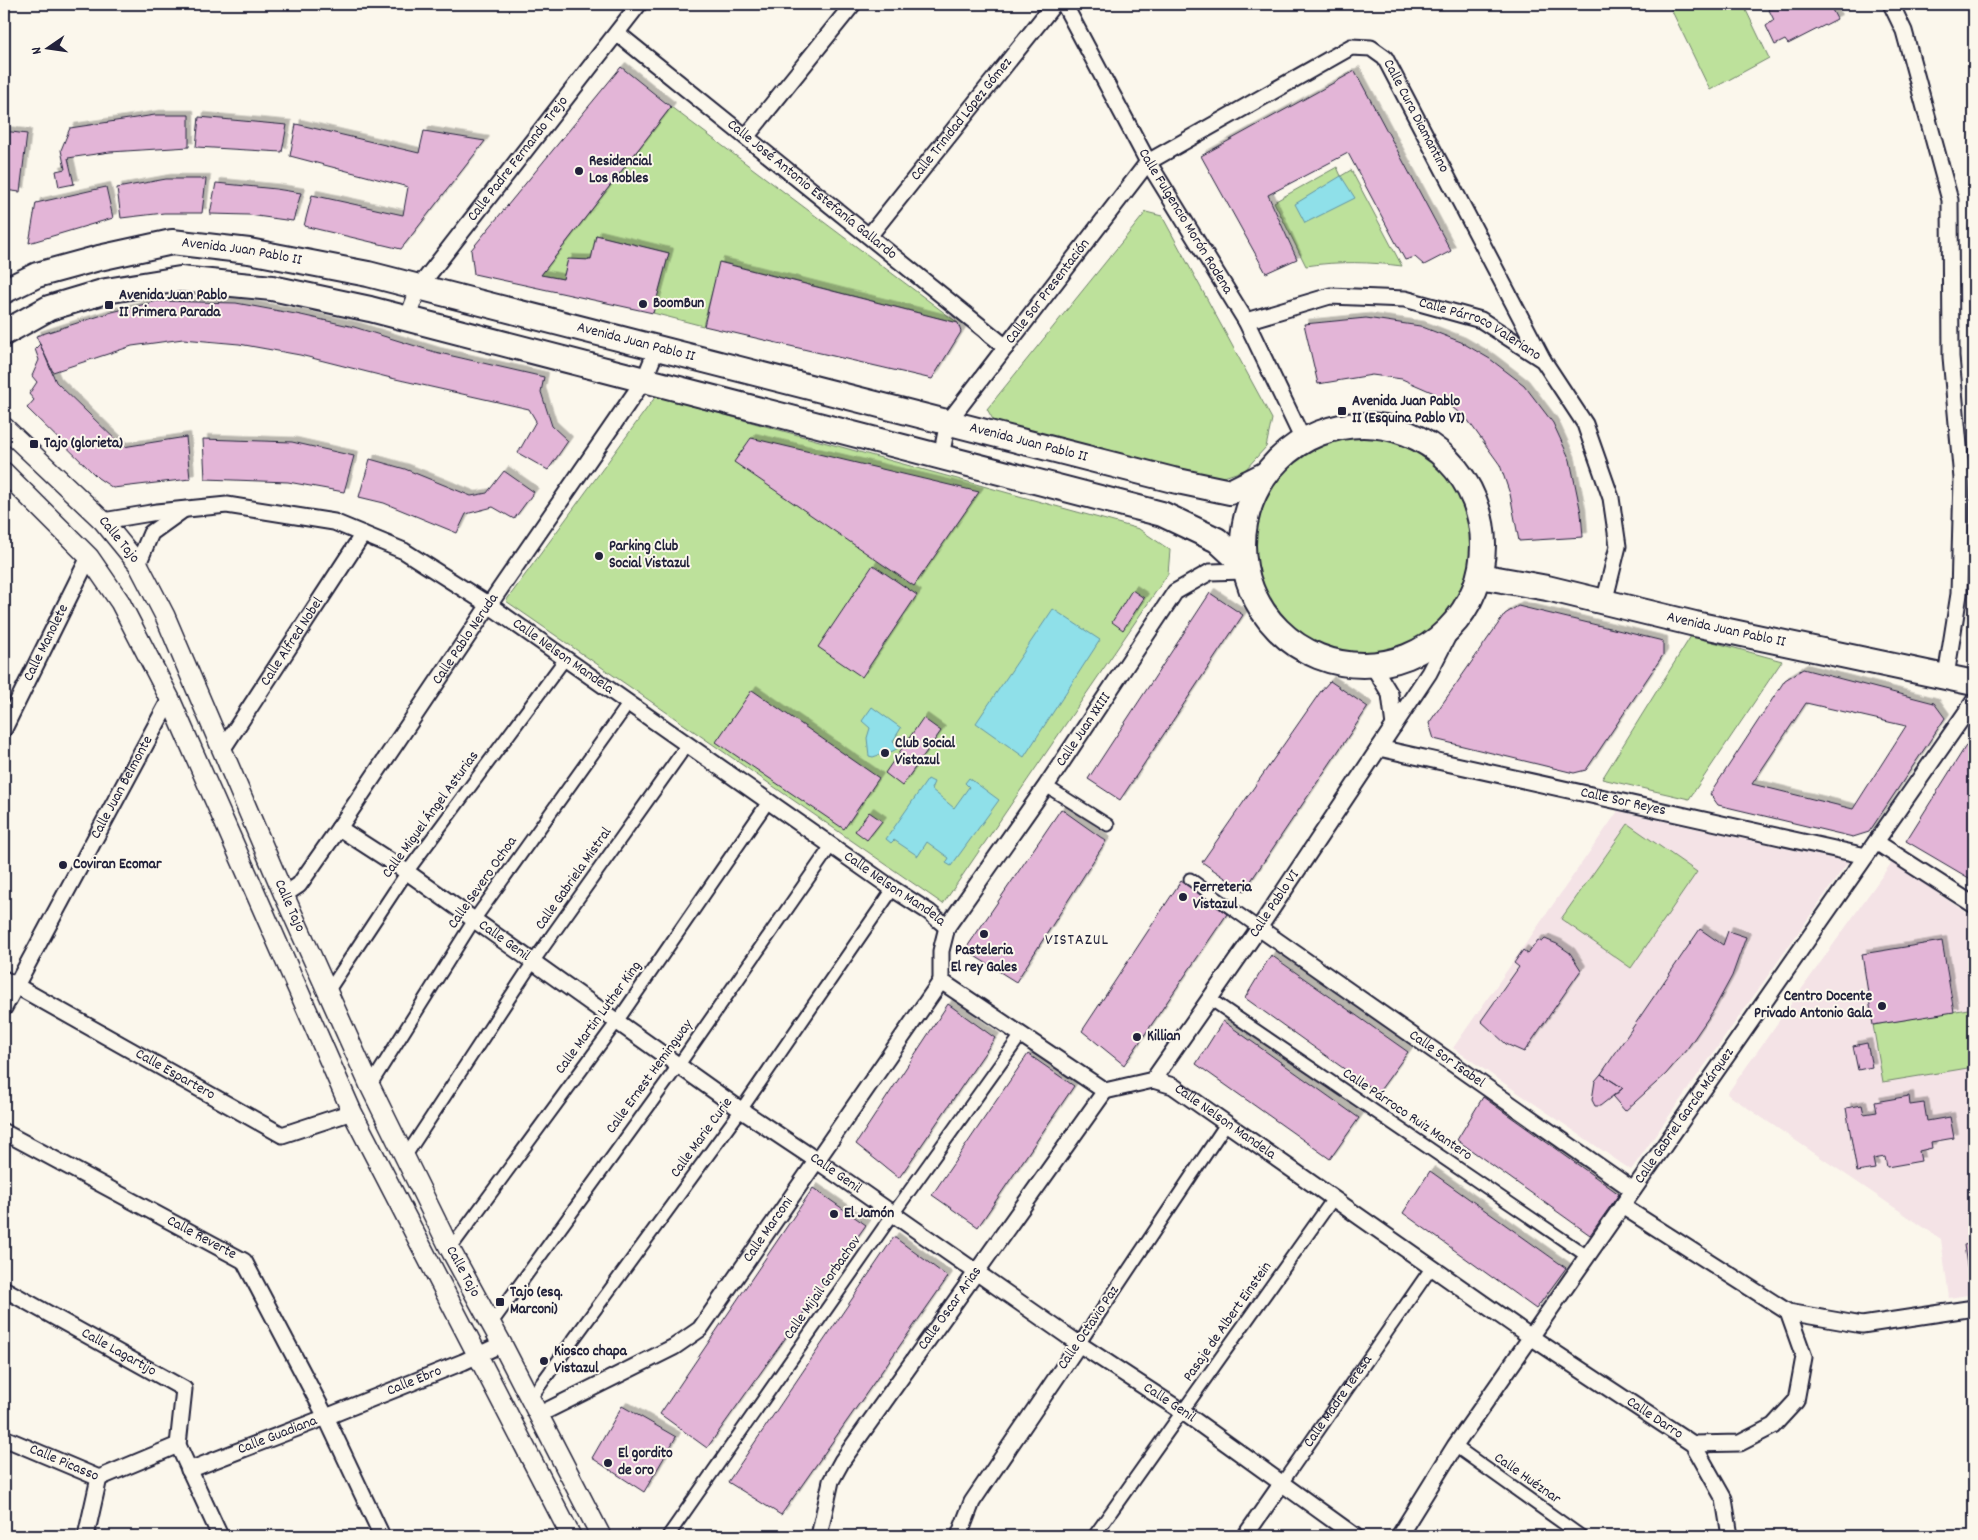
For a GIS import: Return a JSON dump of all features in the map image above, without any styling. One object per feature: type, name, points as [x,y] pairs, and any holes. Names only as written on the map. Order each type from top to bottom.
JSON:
[{"type":"main road","name":"Avenida Juan Pablo II","points":[[4,291],[37,275],[99,258],[172,242],[249,251],[368,274],[1173,480],[1230,492],[1264,475]]},
{"type":"main road","name":"Avenida Juan Pablo II","points":[[4,333],[49,308],[96,294],[180,279],[272,288],[407,319],[1162,514],[1217,540],[1244,568]]},
{"type":"main road","points":[[1381,425],[1419,438],[1432,447],[1452,463],[1474,496],[1484,536],[1480,576],[1469,604],[1452,628],[1429,647],[1402,660],[1373,666],[1339,664],[1299,647],[1278,631],[1257,604],[1244,568],[1243,534],[1250,503],[1264,475],[1282,455],[1303,440],[1341,426],[1381,425]]},
{"type":"main road","name":"Avenida Juan Pablo II","points":[[1480,576],[1546,588],[1604,603],[1974,683]]},
{"type":"street","name":"Calle Padre Fernando Trejo","points":[[407,319],[419,287],[639,4]]},
{"type":"street","points":[[746,137],[853,4]]},
{"type":"street","name":"Calle Trinidad López Gómez","points":[[869,236],[1054,4]]},
{"type":"street","name":"Calle Fulgencio Morón Rodena","points":[[1064,4],[1148,162],[1246,321],[1303,440]]},
{"type":"street","points":[[1891,4],[1904,31],[1950,200],[1950,357],[1962,480],[1959,594],[1946,676]]},
{"type":"street","name":"Calle José Antonio Estefanía Gallardo","points":[[617,32],[1006,347]]},
{"type":"street","name":"Calle Cura Diamantino","points":[[1148,162],[1351,47],[1371,48],[1385,58],[1543,360]]},
{"type":"street","name":"Calle Sor Presentación","points":[[948,422],[1148,162]]},
{"type":"street","name":"Calle Párroco Valeriano","points":[[1246,321],[1330,296],[1404,299],[1481,320],[1543,360],[1585,424],[1611,498],[1618,546],[1604,603]]},
{"type":"street","name":"Calle Pablo Neruda","points":[[284,895],[299,885],[339,828],[489,605],[644,380],[657,348]]},
{"type":"street","points":[[941,456],[948,422]]},
{"type":"street","name":"Calle Tajo","points":[[4,427],[103,521],[138,564],[164,616],[284,895],[370,1086],[450,1249],[502,1344],[601,1536]]},
{"type":"street","name":"Calle Tajo","points":[[4,472],[89,556],[120,602],[170,699],[352,1112],[572,1536]]},
{"type":"street","name":"Calle Nelson Mandela","points":[[103,521],[227,505],[334,522],[404,551],[489,605],[893,890],[929,912],[947,927],[941,951],[941,981]]},
{"type":"street","name":"Calle Nelson Mandela","points":[[138,564],[151,533],[183,510]]},
{"type":"street","name":"Calle Alfred Nobel","points":[[222,750],[363,534]]},
{"type":"street","name":"Calle Manolete","points":[[4,729],[89,556]]},
{"type":"street","name":"Calle Juan XXIII","points":[[947,927],[1046,786],[1175,592],[1210,572],[1244,568]]},
{"type":"street","name":"Calle Pablo VI","points":[[1153,1080],[1259,928],[1380,748],[1429,673],[1452,628]]},
{"type":"street","name":"Calle Miguel Ángel Asturias","points":[[328,993],[407,872],[565,659]]},
{"type":"street","points":[[1373,666],[1390,694],[1394,726]]},
{"type":"street","name":"Calle Juan Belmonte","points":[[4,1008],[10,982],[170,699]]},
{"type":"street","name":"Calle Gabriel García Márquez","points":[[1399,1536],[1455,1446],[1974,701]]},
{"type":"street","name":"Calle Severo Ochoa","points":[[370,1086],[474,920],[629,703]]},
{"type":"street","name":"Calle Gabriela Mistral","points":[[405,1157],[533,962],[687,745]]},
{"type":"street","name":"Calle Sor Reyes","points":[[1380,748],[1866,856]]},
{"type":"street","points":[[1046,786],[1108,825]]},
{"type":"street","name":"Calle Martin Luther King","points":[[450,1249],[616,1022],[768,802]]},
{"type":"street","name":"Calle Genil","points":[[339,828],[407,872],[678,1066],[1079,1344],[1183,1412],[1355,1536]]},
{"type":"street","points":[[1876,842],[1974,905]]},
{"type":"street","name":"Calle Ernest Hemingway","points":[[491,1324],[678,1066],[831,846]]},
{"type":"street","points":[[1190,879],[1259,928]]},
{"type":"street","name":"Calle Marie Curie","points":[[534,1407],[893,890]]},
{"type":"street","name":"Calle Sor Isabel","points":[[1259,928],[1633,1190]]},
{"type":"street","points":[[941,981],[1105,1091],[1153,1080]]},
{"type":"street","name":"Calle Marconi","points":[[534,1407],[674,1347],[700,1329],[941,981]]},
{"type":"street","name":"Calle Espartero","points":[[10,982],[282,1135],[352,1112]]},
{"type":"street","name":"Calle Párroco Ruiz Mantero","points":[[1210,999],[1588,1256]]},
{"type":"street","name":"Calle Mijail Gorbachov","points":[[668,1536],[1021,1034]]},
{"type":"street","name":"Calle Nelson Mandela","points":[[1153,1080],[1173,1086],[1531,1336]]},
{"type":"street","name":"Calle Oscar Arias","points":[[819,1536],[831,1481],[842,1461],[1105,1091]]},
{"type":"street","name":"Calle Octavio Paz","points":[[959,1536],[972,1502],[1226,1124]]},
{"type":"street","name":"Calle Reverte","points":[[4,1132],[244,1261],[326,1417]]},
{"type":"street","name":"Pasaje de Albert Einstein","points":[[1094,1536],[1333,1199]]},
{"type":"street","points":[[1622,1206],[1788,1312],[1862,1325],[1974,1308]]},
{"type":"street","name":"Calle Madre Teresa","points":[[1245,1536],[1432,1267]]},
{"type":"street","name":"Calle Lagartijo","points":[[4,1289],[184,1389],[178,1445]]},
{"type":"street","points":[[1694,1444],[1740,1443],[1773,1426],[1796,1401],[1804,1356],[1788,1312]]},
{"type":"street","name":"Calle Darro","points":[[1531,1336],[1694,1444],[1724,1498],[1730,1536]]},
{"type":"street","name":"Calle Ebro","points":[[326,1417],[502,1344]]},
{"type":"street","points":[[515,1427],[515,1418],[520,1412],[528,1411],[534,1407]]},
{"type":"street","name":"Calle Guadiana","points":[[189,1470],[326,1417],[382,1536]]},
{"type":"street","name":"Calle Picasso","points":[[4,1438],[99,1478],[178,1445]]},
{"type":"street","points":[[178,1445],[220,1536]]},
{"type":"street","name":"Calle Huéznar","points":[[1455,1446],[1581,1536]]},
{"type":"street","points":[[86,1536],[99,1478]]},
{"type":"shaded area","points":[[1618,811],[1848,862],[1631,1170],[1453,1048]]},
{"type":"shaded area","name":"Centro Docente Privado Antonio Gala","points":[[1892,862],[1974,918],[1974,1294],[1949,1298],[1941,1239],[1727,1094]]},
{"type":"green space","points":[[1675,4],[1743,4],[1769,58],[1710,90],[1670,7]]},
{"type":"green space","points":[[671,107],[958,323],[720,262],[703,326],[653,313],[669,253],[596,235],[591,260],[568,260],[563,279],[541,275]]},
{"type":"green space","points":[[1337,167],[1341,176],[1351,170],[1402,266],[1330,263],[1306,266],[1274,202]]},
{"type":"green space","points":[[1146,212],[1162,216],[1272,419],[1266,447],[1245,470],[1224,477],[1204,476],[995,423],[987,409]]},
{"type":"green space","name":"Club Social Vistazul","points":[[656,396],[1139,529],[1170,550],[1168,574],[943,904],[506,601]]},
{"type":"green space","points":[[1363,424],[1386,427],[1409,434],[1429,445],[1448,459],[1462,478],[1473,498],[1480,521],[1483,544],[1480,567],[1473,590],[1462,610],[1448,629],[1429,643],[1409,654],[1386,661],[1363,664],[1340,661],[1317,654],[1297,643],[1278,629],[1264,610],[1253,590],[1246,567],[1243,544],[1246,521],[1253,498],[1264,478],[1278,459],[1297,445],[1317,434],[1340,427]]},
{"type":"green space","points":[[1691,636],[1782,661],[1689,799],[1602,779]]},
{"type":"green space","points":[[1628,824],[1697,872],[1631,968],[1561,919]]},
{"type":"green space","points":[[1974,1008],[1974,1067],[1883,1082],[1873,1025]]},
{"type":"water","points":[[1341,176],[1355,198],[1305,223],[1295,204]]},
{"type":"water","points":[[1053,609],[1100,640],[1024,757],[976,723]]},
{"type":"water","points":[[872,707],[901,728],[893,741],[899,747],[873,757],[869,756],[867,738],[870,728],[862,721]]},
{"type":"water","points":[[969,778],[999,800],[951,866],[946,863],[949,858],[927,842],[918,856],[894,840],[891,843],[886,839],[928,779],[934,782],[931,789],[954,808],[969,787],[965,783]]},
{"type":"building","points":[[1766,4],[1829,4],[1837,19],[1788,44],[1785,40],[1775,45],[1766,26],[1774,20]]},
{"type":"building","name":"Residencial Los Robles","points":[[621,67],[671,107],[541,275],[563,279],[568,259],[591,260],[596,235],[669,253],[653,313],[474,274],[471,250]]},
{"type":"building","points":[[1355,71],[1451,251],[1424,265],[1415,257],[1405,260],[1348,153],[1268,195],[1297,259],[1266,273],[1201,156]]},
{"type":"building","points":[[155,115],[189,115],[189,147],[110,152],[68,158],[74,184],[59,187],[56,171],[65,169],[61,150],[70,128]]},
{"type":"building","points":[[199,117],[287,125],[282,152],[196,147]]},
{"type":"building","points":[[296,124],[419,153],[424,131],[485,141],[401,249],[304,226],[312,195],[403,215],[408,187],[290,156]]},
{"type":"building","points":[[4,131],[27,134],[20,192],[4,190]]},
{"type":"building","points":[[166,179],[206,179],[202,213],[164,213],[121,218],[117,188]]},
{"type":"building","points":[[216,183],[301,193],[293,221],[249,215],[210,214]]},
{"type":"building","points":[[106,187],[113,218],[29,243],[36,203]]},
{"type":"building","points":[[719,262],[958,323],[961,332],[932,379],[704,326]]},
{"type":"building","points":[[158,301],[236,303],[301,315],[354,327],[435,352],[544,377],[541,392],[552,426],[568,441],[548,470],[518,453],[536,421],[529,409],[391,378],[300,355],[239,344],[183,339],[132,346],[53,372],[36,336],[112,312]]},
{"type":"building","points":[[1366,318],[1420,326],[1461,342],[1490,359],[1524,385],[1553,423],[1570,460],[1581,513],[1583,537],[1519,541],[1510,494],[1500,465],[1467,419],[1434,393],[1402,379],[1372,375],[1318,384],[1304,324]]},
{"type":"building","points":[[40,344],[56,382],[123,447],[186,437],[190,479],[113,488],[98,478],[27,408],[34,400],[29,394],[37,382],[32,376],[39,360],[35,349]]},
{"type":"building","points":[[751,438],[979,492],[914,586],[734,462]]},
{"type":"building","points":[[203,439],[292,442],[354,456],[344,492],[288,482],[205,479]]},
{"type":"building","points":[[370,459],[405,469],[471,496],[487,493],[504,471],[534,492],[514,519],[493,507],[466,514],[457,533],[384,503],[359,497]]},
{"type":"building","points":[[873,565],[917,595],[862,677],[818,647]]},
{"type":"building","points":[[1132,590],[1144,598],[1123,630],[1112,622]]},
{"type":"building","points":[[1210,593],[1243,615],[1120,800],[1088,779]]},
{"type":"building","points":[[1518,606],[1663,641],[1663,655],[1586,770],[1574,773],[1434,739],[1429,723],[1505,614]]},
{"type":"building","points":[[1803,669],[1934,703],[1945,718],[1869,832],[1853,837],[1718,805],[1710,794],[1785,680]],"holes":[[[1806,703],[1906,726],[1853,809],[1752,784]]]},
{"type":"building","points":[[1330,681],[1368,707],[1244,891],[1202,862],[1321,691]]},
{"type":"building","points":[[752,690],[879,778],[844,829],[716,742]]},
{"type":"building","points":[[923,718],[941,731],[902,786],[885,773]]},
{"type":"building","points":[[1974,733],[1974,881],[1906,841]]},
{"type":"building","points":[[1061,809],[1106,841],[1016,982],[965,950]]},
{"type":"building","points":[[869,812],[882,821],[867,840],[855,831]]},
{"type":"building","points":[[1181,881],[1227,914],[1124,1065],[1082,1031]]},
{"type":"building","points":[[1700,929],[1723,945],[1728,931],[1746,937],[1732,976],[1713,1011],[1687,1049],[1666,1074],[1625,1111],[1613,1097],[1623,1088],[1601,1074]]},
{"type":"building","points":[[1545,939],[1557,944],[1570,953],[1581,970],[1524,1052],[1506,1044],[1481,1021],[1519,967],[1514,963],[1523,950],[1528,954],[1538,940],[1542,942]]},
{"type":"building","points":[[1942,941],[1954,1012],[1873,1025],[1862,954]]},
{"type":"building","points":[[1271,955],[1408,1052],[1378,1093],[1245,998]]},
{"type":"building","points":[[948,1004],[995,1038],[899,1178],[856,1144]]},
{"type":"building","points":[[1223,1021],[1359,1118],[1330,1159],[1196,1064]]},
{"type":"building","points":[[1867,1043],[1872,1067],[1858,1070],[1853,1046]]},
{"type":"building","points":[[1028,1054],[1074,1086],[978,1227],[932,1195]]},
{"type":"building","points":[[1601,1074],[1623,1088],[1600,1106],[1595,1106],[1592,1100],[1595,1081]]},
{"type":"building","points":[[1909,1096],[1910,1105],[1924,1103],[1927,1121],[1950,1117],[1954,1138],[1931,1142],[1932,1148],[1919,1151],[1921,1161],[1887,1167],[1885,1157],[1873,1159],[1875,1169],[1857,1172],[1846,1108],[1862,1105],[1864,1114],[1877,1112],[1875,1102]]},
{"type":"building","points":[[1483,1097],[1619,1194],[1590,1235],[1457,1140]]},
{"type":"building","points":[[1430,1171],[1566,1268],[1536,1309],[1403,1213]]},
{"type":"building","points":[[813,1188],[866,1225],[707,1448],[660,1414]]},
{"type":"building","points":[[894,1237],[948,1277],[781,1515],[728,1482]]},
{"type":"building","points":[[1974,1243],[1974,1278],[1969,1279],[1964,1245]]},
{"type":"building","points":[[622,1406],[676,1437],[644,1492],[592,1458]]},
{"type":"place","name":"Residencial Los Robles","points":[[579,171]]},
{"type":"place","name":"BoomBun","points":[[643,304]]},
{"type":"place","name":"Avenida Juan Pablo II Primera Parada","points":[[109,305]]},
{"type":"place","name":"Avenida Juan Pablo II (Esquina Pablo VI)","points":[[1342,411]]},
{"type":"place","name":"Tajo (glorieta)","points":[[34,444]]},
{"type":"place","name":"Parking Club Social Vistazul","points":[[599,556]]},
{"type":"place","name":"Club Social Vistazul","points":[[885,753]]},
{"type":"place","name":"Coviran Ecomar","points":[[63,865]]},
{"type":"place","name":"Ferreteria Vistazul","points":[[1183,897]]},
{"type":"place","name":"Pasteleria El rey Gales","points":[[984,934]]},
{"type":"place","name":"Centro Docente Privado Antonio Gala","points":[[1882,1006]]},
{"type":"place","name":"Killian","points":[[1137,1037]]},
{"type":"place","name":"El Jamón","points":[[834,1214]]},
{"type":"place","name":"Tajo (esq. Marconi)","points":[[500,1302]]},
{"type":"place","name":"Kiosco chapa Vistazul","points":[[544,1361]]},
{"type":"place","name":"El gordito de oro","points":[[608,1463]]},
{"type":"district","name":"VISTAZUL","points":[[1077,940]]}]
